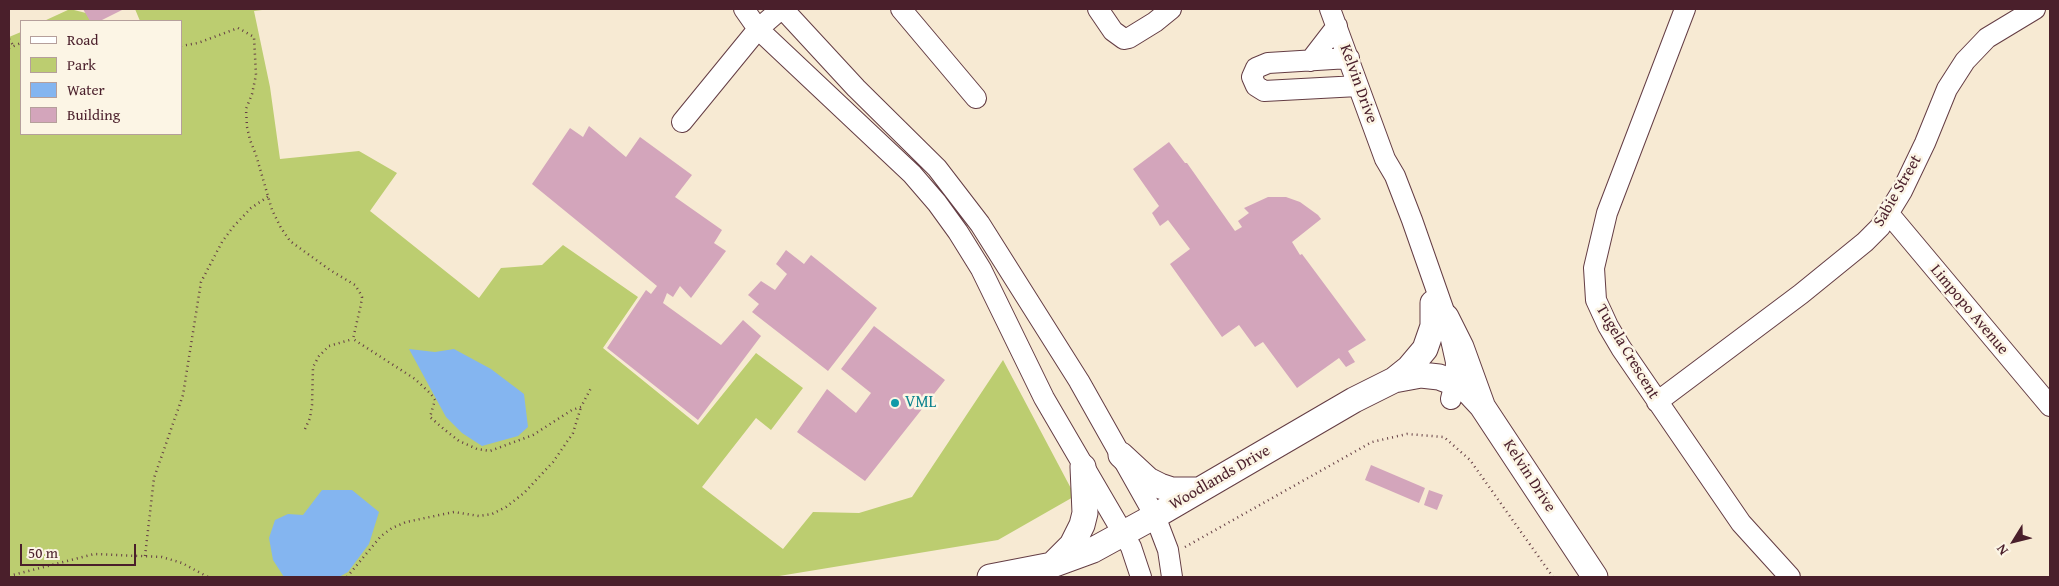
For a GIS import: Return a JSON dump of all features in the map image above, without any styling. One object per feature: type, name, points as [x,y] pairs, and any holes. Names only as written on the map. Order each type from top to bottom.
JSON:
[{"type":"main road","points":[[1394,380],[1409,368],[1425,349],[1439,310]]},
{"type":"main road","points":[[1439,310],[1461,347],[1482,406]]},
{"type":"main road","name":"Woodlands Drive","points":[[1158,523],[1199,490],[1345,405],[1394,380],[1421,375],[1449,389]]},
{"type":"main road","name":"Woodlands Drive","points":[[990,577],[1055,571],[1093,550],[1127,540],[1388,399],[1411,393],[1434,393],[1449,389]]},
{"type":"main road","name":"Kelvin Drive","points":[[1449,389],[1468,391],[1482,406],[1595,577]]},
{"type":"main road","name":"Kelvin Drive","points":[[1449,389],[1493,442],[1586,577]]},
{"type":"main road","points":[[1121,455],[1148,480],[1160,486],[1172,490],[1199,490]]},
{"type":"main road","points":[[1055,571],[1082,525],[1085,513],[1083,467]]},
{"type":"street","points":[[744,9],[758,29],[912,174],[937,203],[981,269],[1044,398],[1127,540],[1141,577]]},
{"type":"street","points":[[682,122],[758,29],[782,9],[856,88],[937,168],[980,224],[1079,381],[1158,523],[1170,555],[1172,577]]},
{"type":"street","points":[[901,9],[976,98]]},
{"type":"street","points":[[1098,9],[1114,31],[1124,39],[1130,38],[1172,9]]},
{"type":"street","name":"Tugela Crescent","points":[[1685,9],[1607,213],[1594,268],[1596,300],[1608,326],[1657,402],[1741,523],[1790,577]]},
{"type":"street","name":"Sabie Street","points":[[1657,402],[1801,294],[1865,242],[1880,227],[1889,214],[1925,143],[1947,89],[1965,60],[1987,38],[2035,9]]},
{"type":"street","points":[[1310,61],[1334,18]]},
{"type":"street","name":"Kelvin Drive","points":[[1334,18],[1385,159],[1395,176],[1412,220],[1439,310],[1455,352],[1449,389]]},
{"type":"street","points":[[1349,58],[1263,64],[1256,68],[1252,74],[1253,82],[1264,91],[1358,86]]},
{"type":"street","name":"Limpopo Avenue","points":[[1889,214],[2050,406]]},
{"type":"path","points":[[182,46],[206,40],[238,28],[254,37],[256,75],[252,94],[246,109],[247,127],[272,210],[290,241],[330,270],[355,285],[359,290],[362,297],[353,339]]},
{"type":"path","points":[[9,39],[12,46]]},
{"type":"path","points":[[9,48],[20,43]]},
{"type":"path","points":[[145,556],[154,478],[183,395],[201,282],[222,242],[233,227],[251,208],[269,196]]},
{"type":"path","points":[[305,429],[310,418],[312,405],[314,367],[319,356],[329,346],[353,339],[426,389],[435,400],[430,416],[459,441],[477,449],[490,451],[533,435],[572,410],[581,407]]},
{"type":"path","points":[[348,577],[382,536],[392,528],[406,522],[454,512],[479,516],[492,514],[506,507],[524,493],[553,462],[573,433],[581,407],[591,388]]},
{"type":"path","points":[[1170,555],[1372,442],[1407,434],[1444,437],[1470,460],[1553,577]]},
{"type":"path","points":[[9,576],[94,554],[162,557],[182,563],[208,577]]},
{"type":"green space","points":[[70,9],[86,13],[94,20],[46,20]]},
{"type":"green space","points":[[135,9],[270,9],[254,11],[270,87],[280,159],[359,151],[397,173],[370,211],[479,298],[501,268],[542,265],[563,245],[638,297],[603,348],[698,425],[756,353],[803,388],[771,430],[756,418],[702,487],[783,549],[813,512],[859,513],[912,497],[1003,360],[1075,496],[998,540],[773,577],[9,577],[9,37],[20,32],[20,135],[182,135],[182,20],[140,20]]},
{"type":"water","points":[[409,349],[435,352],[454,349],[491,369],[524,394],[528,427],[518,436],[482,446],[462,433],[446,417]]},
{"type":"water","points":[[322,490],[352,490],[379,512],[369,544],[348,572],[339,577],[284,577],[273,560],[269,538],[275,520],[288,514],[303,515]]},
{"type":"building","points":[[83,9],[124,9],[102,20],[89,20]]},
{"type":"building","points":[[589,126],[626,157],[640,137],[692,175],[675,197],[722,230],[714,243],[726,251],[691,298],[680,286],[673,297],[667,293],[663,303],[721,345],[743,320],[761,336],[698,420],[607,348],[646,290],[651,294],[657,286],[532,184],[570,128],[583,137]]},
{"type":"building","points":[[1169,142],[1185,163],[1187,163],[1235,231],[1242,227],[1238,221],[1249,213],[1244,208],[1268,197],[1286,197],[1300,202],[1318,215],[1321,219],[1292,242],[1366,340],[1348,351],[1355,362],[1346,367],[1339,358],[1297,388],[1263,342],[1255,347],[1239,325],[1222,337],[1170,264],[1190,249],[1168,220],[1160,226],[1152,213],[1159,206],[1133,169]]},
{"type":"building","points":[[786,250],[804,264],[811,255],[877,308],[828,371],[752,312],[759,304],[748,295],[761,281],[775,290],[787,274],[776,264]]},
{"type":"building","name":"VML","points":[[874,326],[945,380],[865,481],[797,432],[827,389],[856,413],[871,393],[841,369]]},
{"type":"building","points":[[1371,465],[1425,488],[1419,503],[1365,480]]},
{"type":"building","points":[[1429,490],[1443,495],[1437,510],[1424,505]]},
{"type":"place","name":"VML","points":[[895,403]]}]
